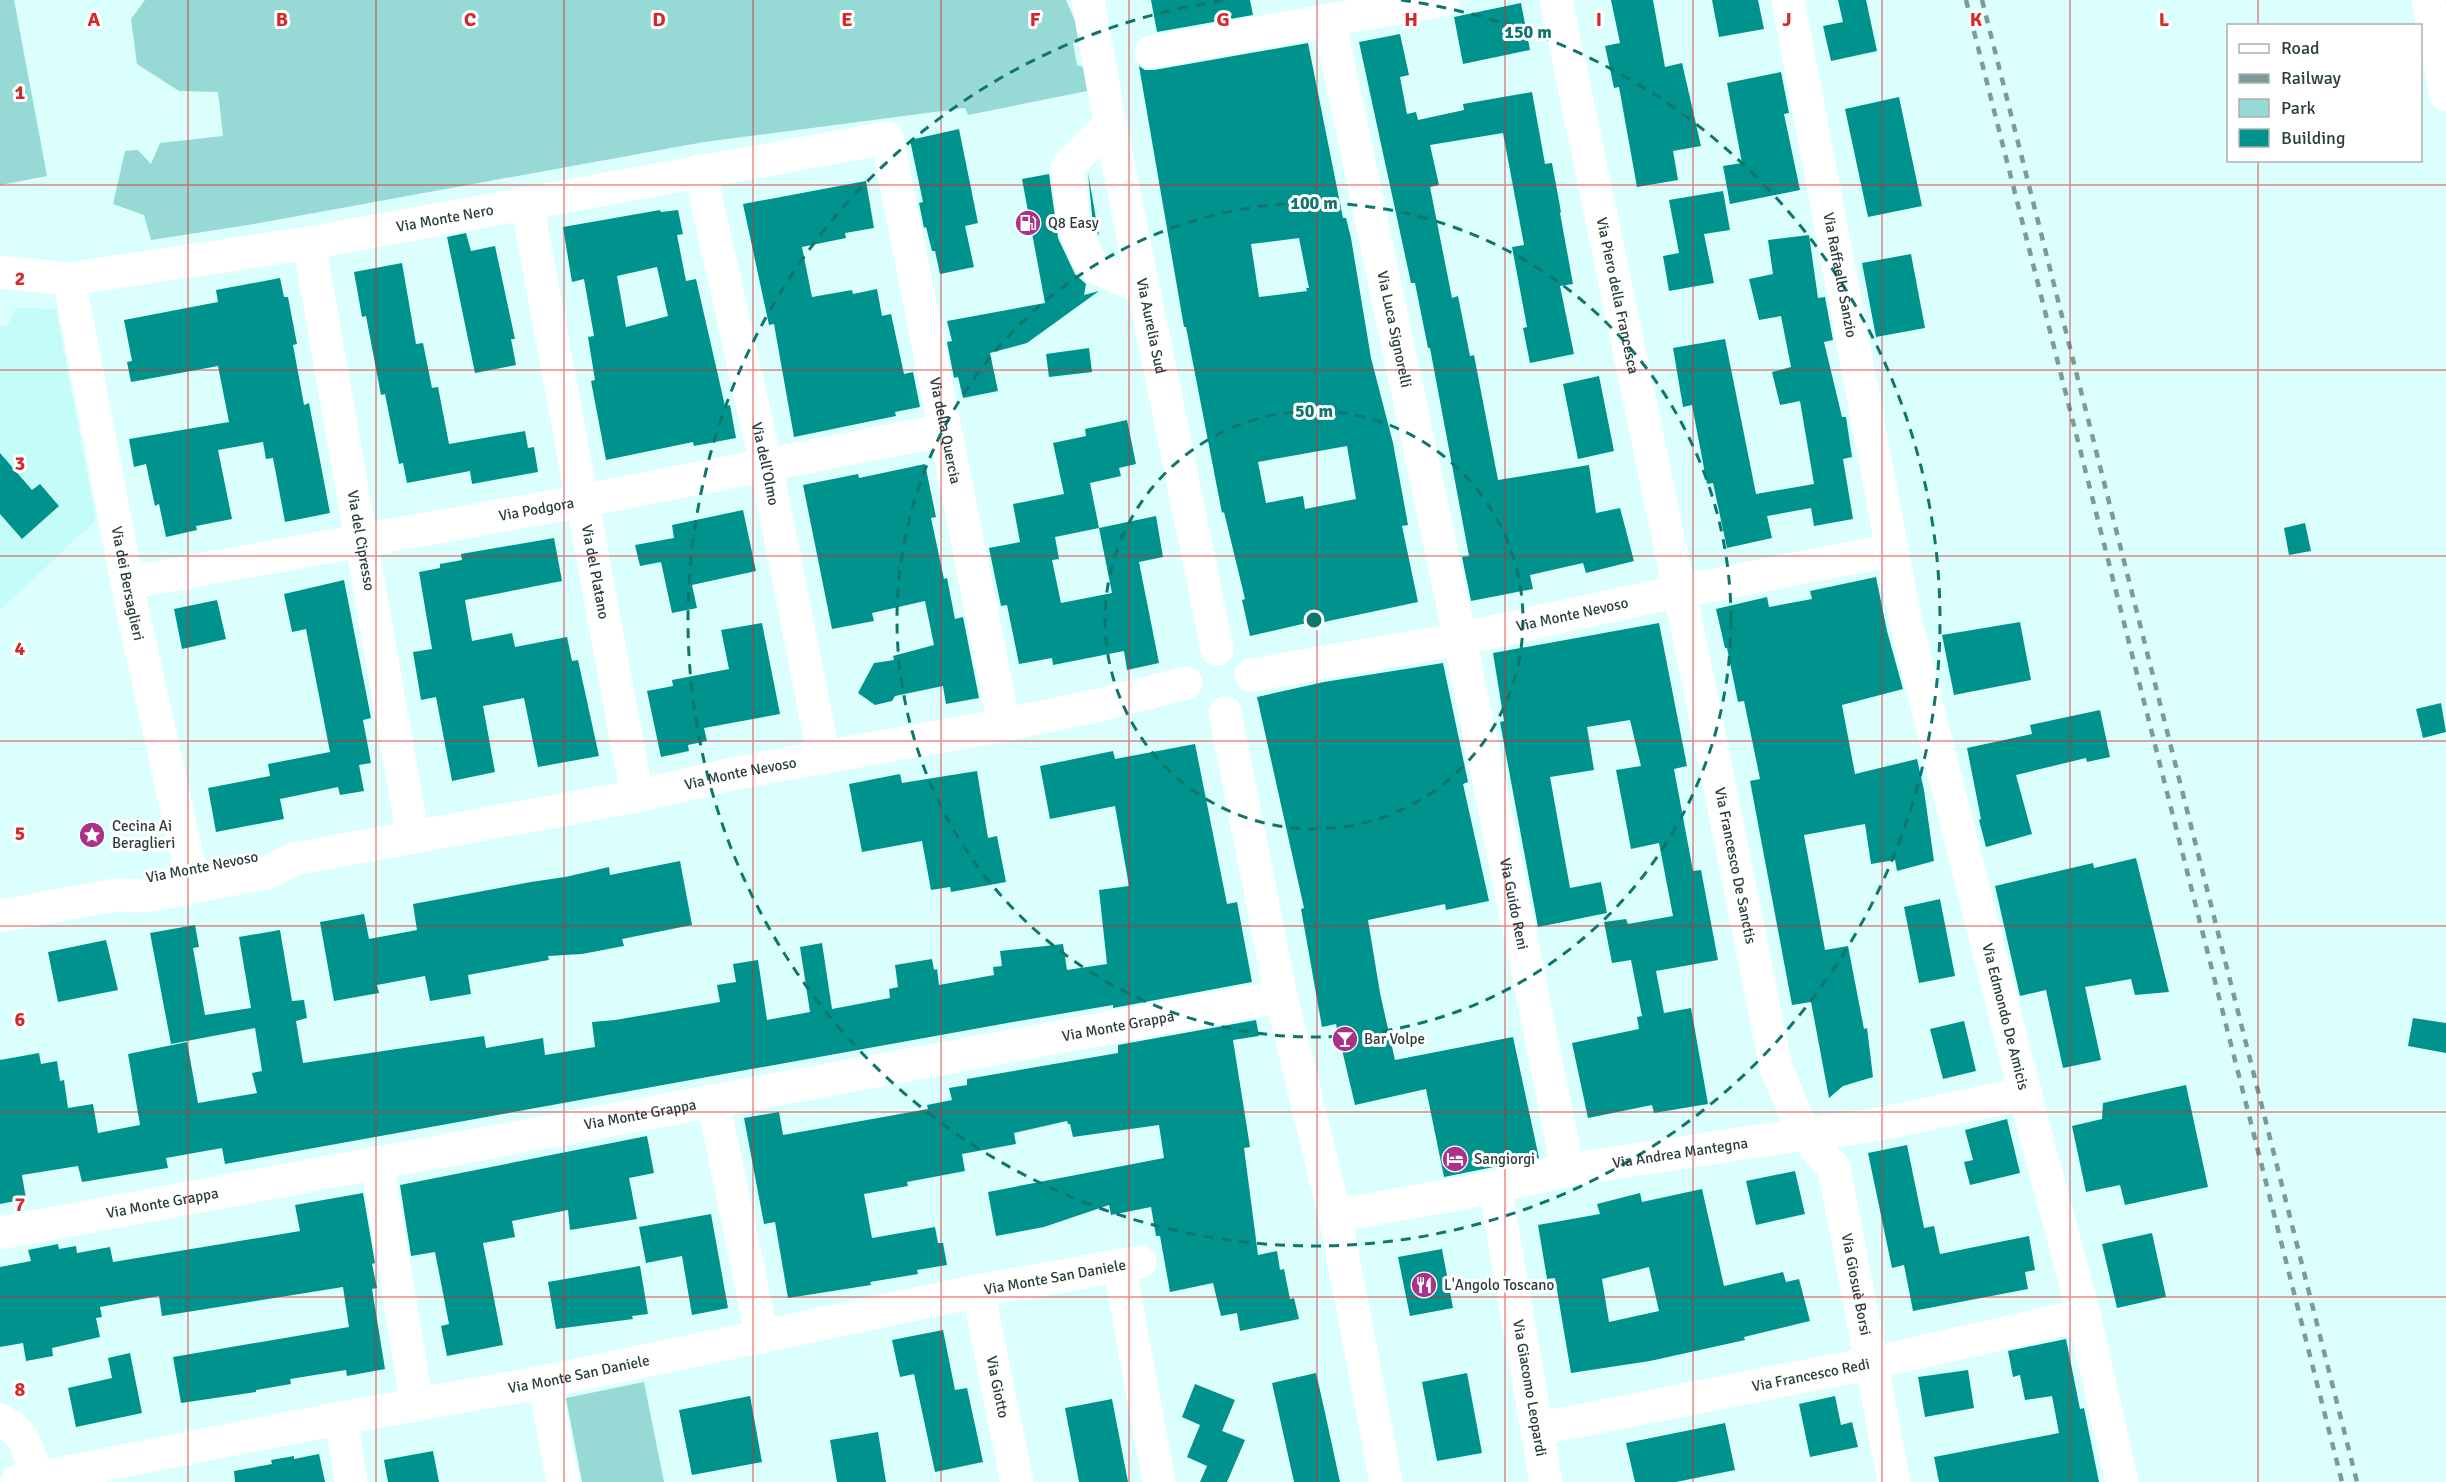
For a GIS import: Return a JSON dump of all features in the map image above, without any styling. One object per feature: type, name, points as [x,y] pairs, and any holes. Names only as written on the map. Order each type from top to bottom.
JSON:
[{"type":"street","name":"Via Aurelia Sud","points":[[1088,0],[1110,124],[1217,649]]},
{"type":"street","points":[[1151,52],[1443,0]]},
{"type":"street","name":"Via Piero della Francesca","points":[[1556,0],[1680,591]]},
{"type":"street","name":"Via Raffaello Sanzio","points":[[1788,0],[1892,550]]},
{"type":"street","points":[[2428,0],[2446,95]]},
{"type":"street","name":"Via Luca Signorelli","points":[[1329,20],[1460,639]]},
{"type":"street","points":[[1110,124],[1067,167],[1075,230],[1092,266],[1143,288]]},
{"type":"street","name":"Via Monte Nero","points":[[0,272],[69,279],[309,243],[887,138]]},
{"type":"street","name":"Via della Quercia","points":[[887,138],[1004,725]]},
{"type":"street","name":"Via dell'Olmo","points":[[700,171],[766,465],[824,758]]},
{"type":"street","name":"Via del Platano","points":[[527,204],[638,796]]},
{"type":"street","name":"Via del Cipresso","points":[[309,243],[414,837]]},
{"type":"street","name":"Via dei Bersaglieri","points":[[69,279],[127,583],[192,878]]},
{"type":"street","name":"Via Podgora","points":[[127,583],[582,501],[945,430]]},
{"type":"street","name":"Via Monte Nevoso","points":[[1251,675],[1460,639],[1680,591],[1892,550]]},
{"type":"street","name":"Via Edmondo De Amicis","points":[[1892,550],[1906,623],[2084,1315],[2122,1482]]},
{"type":"street","name":"Via Francesco De Sanctis","points":[[1680,591],[1776,1068],[1804,1134]]},
{"type":"street","name":"Via Guido Reni","points":[[1460,639],[1568,1170]]},
{"type":"street","points":[[1217,649],[1234,654],[1245,662],[1251,675],[1247,696],[1236,708],[1225,713],[1200,708],[1193,701],[1186,683],[1192,663],[1203,653],[1217,649]]},
{"type":"street","name":"Via Monte Nevoso","points":[[0,916],[115,895],[140,878],[192,878],[264,855],[294,860],[638,796],[741,772],[1004,725],[1104,704],[1186,683]]},
{"type":"street","points":[[1225,713],[1281,996],[1335,1216],[1386,1482]]},
{"type":"street","name":"Via Monte Grappa","points":[[0,1233],[1281,996]]},
{"type":"street","name":"Via Andrea Mantegna","points":[[1335,1216],[1495,1187],[1568,1170],[1871,1126],[2026,1093]]},
{"type":"street","points":[[713,1101],[762,1337]]},
{"type":"street","name":"Via Giosuè Borsi","points":[[1804,1134],[1834,1168],[1894,1482]]},
{"type":"street","points":[[377,1163],[417,1404]]},
{"type":"street","name":"Via Giacomo Leopardi","points":[[1495,1187],[1546,1482]]},
{"type":"street","name":"Via Monte San Daniele","points":[[26,1480],[341,1418],[544,1383],[978,1291],[1129,1264],[1159,1482]]},
{"type":"street","name":"Via Giotto","points":[[978,1291],[1017,1482]]},
{"type":"street","name":"Via Francesco Redi","points":[[1537,1429],[1872,1363],[2084,1315]]},
{"type":"street","points":[[544,1383],[563,1482]]},
{"type":"street","points":[[341,1418],[351,1482]]},
{"type":"street","points":[[0,1420],[13,1426],[25,1439],[26,1480]]},
{"type":"shaded area","points":[[17,308],[56,309],[96,520],[0,610],[0,326],[7,326]]},
{"type":"green space","points":[[0,0],[14,0],[47,176],[0,185]]},
{"type":"green space","points":[[145,0],[1066,0],[1079,30],[1080,42],[1073,43],[1077,65],[1083,67],[1087,91],[968,115],[965,108],[704,142],[248,225],[151,240],[144,215],[113,204],[125,151],[138,150],[151,164],[160,143],[223,136],[218,92],[179,91],[137,64],[131,19]]},
{"type":"green space","points":[[644,1382],[664,1482],[582,1482],[566,1398]]},
{"type":"building","points":[[1151,0],[1250,0],[1253,15],[1157,32]]},
{"type":"building","points":[[1611,0],[1653,0],[1665,67],[1682,63],[1701,146],[1673,151],[1678,180],[1637,187],[1619,87],[1614,88],[1605,46],[1620,43]]},
{"type":"building","points":[[1712,0],[1758,0],[1764,29],[1719,37]]},
{"type":"building","points":[[1838,0],[1866,0],[1877,51],[1831,61],[1823,26],[1843,22]]},
{"type":"building","points":[[1521,3],[1530,50],[1463,64],[1454,17]]},
{"type":"building","points":[[1400,34],[1409,75],[1400,77],[1407,114],[1416,112],[1418,120],[1464,110],[1463,104],[1532,92],[1545,164],[1552,163],[1573,284],[1560,286],[1574,354],[1530,363],[1523,328],[1527,327],[1512,247],[1524,245],[1503,133],[1430,145],[1439,185],[1430,187],[1452,298],[1458,296],[1470,356],[1474,355],[1498,480],[1589,465],[1596,513],[1620,508],[1634,561],[1586,573],[1583,563],[1530,575],[1533,589],[1471,601],[1462,557],[1469,556],[1430,348],[1428,348],[1415,283],[1411,283],[1359,42]]},
{"type":"building","points":[[1308,43],[1343,218],[1346,218],[1351,238],[1371,358],[1393,443],[1408,525],[1402,526],[1418,602],[1324,622],[1324,619],[1250,636],[1242,600],[1245,599],[1224,512],[1222,513],[1186,327],[1184,327],[1139,66],[1145,70]],"holes":[[[1299,238],[1309,288],[1306,288],[1307,291],[1259,297],[1251,244]],[[1347,446],[1356,499],[1305,509],[1303,496],[1266,503],[1258,462]]]},
{"type":"building","points":[[1781,72],[1789,113],[1784,114],[1800,190],[1730,204],[1723,166],[1742,163],[1727,83]]},
{"type":"building","points":[[1899,97],[1922,206],[1868,217],[1845,109]]},
{"type":"building","points":[[959,129],[978,223],[965,226],[974,267],[940,274],[935,251],[932,251],[926,227],[924,228],[919,203],[923,202],[910,140]]},
{"type":"building","points":[[1088,173],[1099,236],[1093,225]]},
{"type":"building","points":[[1049,174],[1058,238],[1075,274],[1086,284],[1084,295],[1099,291],[1027,343],[990,353],[998,391],[963,398],[958,377],[954,378],[947,342],[952,341],[947,321],[1045,303],[1022,179]]},
{"type":"building","points":[[866,181],[874,228],[845,233],[846,238],[802,247],[812,297],[852,290],[853,294],[877,289],[882,316],[891,314],[904,374],[913,372],[920,407],[895,412],[896,416],[794,437],[774,324],[769,325],[743,204]]},
{"type":"building","points":[[1723,191],[1730,230],[1704,234],[1714,283],[1669,291],[1663,256],[1679,253],[1669,200]]},
{"type":"building","points":[[660,210],[661,212],[678,210],[683,234],[677,235],[686,281],[696,279],[725,406],[730,405],[736,438],[694,446],[693,442],[606,460],[591,381],[595,380],[588,337],[594,336],[584,279],[572,282],[563,227]],"holes":[[[657,267],[668,316],[626,327],[617,276]]]},
{"type":"building","points":[[466,233],[471,251],[495,246],[515,339],[511,339],[516,365],[475,373],[447,237]]},
{"type":"building","points":[[1809,235],[1818,298],[1825,297],[1833,340],[1824,342],[1842,417],[1846,417],[1852,457],[1843,459],[1853,519],[1814,526],[1811,508],[1767,516],[1772,538],[1727,548],[1713,483],[1707,484],[1692,405],[1683,407],[1673,348],[1725,339],[1756,494],[1814,484],[1800,401],[1780,405],[1772,372],[1791,367],[1781,316],[1759,320],[1749,279],[1773,274],[1768,240]]},
{"type":"building","points":[[1911,254],[1925,328],[1876,337],[1862,263]]},
{"type":"building","points":[[402,263],[416,344],[423,343],[432,388],[438,387],[449,444],[525,431],[528,448],[534,447],[538,472],[472,484],[470,471],[407,483],[403,463],[399,464],[385,394],[381,395],[366,316],[362,317],[354,272]]},
{"type":"building","points":[[280,278],[284,297],[288,297],[297,344],[293,345],[304,405],[309,403],[330,513],[285,522],[273,458],[266,459],[263,442],[218,450],[232,519],[196,526],[197,530],[166,537],[159,504],[155,506],[146,464],[134,467],[129,439],[229,422],[218,366],[131,382],[127,362],[132,361],[124,320],[218,302],[216,290]]},
{"type":"building","points":[[1089,348],[1092,372],[1049,377],[1046,354]]},
{"type":"building","points":[[1599,376],[1614,451],[1578,459],[1563,384]]},
{"type":"building","points":[[1127,420],[1136,464],[1119,468],[1121,476],[1090,483],[1099,528],[1156,516],[1163,557],[1139,562],[1159,663],[1127,670],[1124,651],[1053,665],[1052,658],[1019,664],[1007,605],[1001,606],[989,548],[1020,542],[1013,504],[1064,494],[1053,443],[1086,436],[1085,429]],"holes":[[[1099,528],[1112,593],[1061,603],[1052,560],[1059,559],[1055,537]]]},
{"type":"building","points":[[0,453],[32,490],[40,484],[59,506],[22,539],[0,514]]},
{"type":"building","points":[[925,464],[936,517],[931,518],[944,579],[947,578],[955,619],[963,617],[979,698],[946,704],[943,686],[895,696],[892,701],[875,705],[858,693],[874,663],[894,660],[893,656],[934,645],[925,601],[872,613],[874,621],[832,629],[803,485],[858,474],[859,478]]},
{"type":"building","points":[[743,510],[756,571],[692,585],[697,608],[672,613],[661,562],[640,566],[635,545],[674,538],[672,525]]},
{"type":"building","points":[[2305,523],[2311,551],[2289,555],[2284,528]]},
{"type":"building","points":[[554,538],[562,581],[465,600],[472,641],[512,633],[515,647],[567,637],[572,661],[578,660],[599,756],[538,767],[524,698],[483,706],[495,772],[452,781],[436,697],[421,700],[413,652],[432,649],[419,572],[440,568],[440,564],[462,560],[461,554]]},
{"type":"building","points":[[1876,577],[1887,631],[1903,689],[1842,705],[1855,774],[1917,759],[1924,790],[1934,861],[1897,871],[1895,860],[1871,864],[1865,824],[1804,835],[1825,950],[1848,946],[1864,1029],[1867,1028],[1873,1077],[1843,1086],[1829,1098],[1811,1002],[1792,1005],[1750,781],[1760,779],[1744,701],[1738,702],[1716,609],[1767,597],[1769,607],[1812,599],[1810,591]]},
{"type":"building","points":[[344,580],[371,718],[363,720],[371,763],[359,765],[364,791],[340,795],[338,787],[280,799],[284,819],[216,832],[208,788],[270,776],[268,764],[330,752],[306,629],[292,632],[284,594]]},
{"type":"building","points":[[217,600],[226,639],[182,649],[174,609]]},
{"type":"building","points":[[2020,622],[2031,680],[1954,695],[1942,635]]},
{"type":"building","points":[[762,623],[780,714],[704,728],[707,741],[688,745],[689,751],[661,757],[647,691],[673,686],[672,680],[729,669],[721,630]]},
{"type":"building","points":[[1659,623],[1687,766],[1674,769],[1693,871],[1701,870],[1718,960],[1656,971],[1664,1013],[1691,1008],[1708,1104],[1654,1113],[1652,1105],[1588,1118],[1572,1043],[1639,1029],[1637,1017],[1642,1016],[1631,960],[1612,963],[1604,922],[1626,919],[1628,924],[1673,916],[1659,843],[1631,849],[1616,770],[1641,766],[1630,720],[1587,727],[1594,770],[1550,777],[1570,888],[1601,882],[1607,913],[1538,927],[1500,722],[1504,721],[1493,653]]},
{"type":"building","points":[[1443,663],[1468,782],[1463,784],[1489,901],[1446,910],[1445,904],[1368,920],[1380,993],[1395,1060],[1513,1037],[1539,1158],[1444,1177],[1426,1089],[1355,1105],[1336,1024],[1322,1027],[1301,909],[1304,908],[1257,697],[1324,682]]},
{"type":"building","points":[[2441,703],[2446,732],[2423,738],[2416,709]]},
{"type":"building","points":[[2100,710],[2110,757],[2087,762],[2086,758],[2016,775],[2032,834],[1986,847],[1967,748],[2032,734],[2030,725]]},
{"type":"building","points":[[1195,744],[1227,904],[1237,902],[1252,982],[1113,1008],[1113,1005],[1013,1022],[225,1164],[222,1148],[166,1158],[168,1168],[82,1182],[78,1166],[22,1175],[26,1199],[0,1204],[0,1060],[39,1053],[41,1064],[57,1061],[60,1081],[64,1080],[68,1108],[93,1104],[98,1133],[140,1125],[128,1054],[187,1042],[198,1103],[257,1093],[252,1073],[262,1071],[255,1028],[171,1044],[150,933],[195,925],[199,947],[193,948],[205,1015],[251,1008],[239,937],[280,930],[292,1001],[304,1000],[307,1018],[296,1021],[303,1063],[484,1036],[486,1048],[543,1038],[545,1055],[595,1047],[592,1022],[720,1002],[717,985],[736,982],[733,964],[758,960],[767,1020],[810,1012],[800,947],[822,943],[832,1009],[890,998],[889,989],[898,987],[895,965],[932,959],[934,970],[937,969],[939,985],[994,975],[993,967],[1002,966],[1000,951],[1063,944],[1067,970],[1107,964],[1099,890],[1129,886],[1115,806],[1050,819],[1040,766],[1113,751],[1115,759]]},
{"type":"building","points":[[977,771],[988,838],[997,836],[1006,882],[951,892],[950,887],[931,890],[922,841],[862,852],[849,784],[900,774],[902,783]]},
{"type":"building","points":[[2136,858],[2169,992],[2135,995],[2131,979],[2085,987],[2101,1060],[2063,1068],[2046,990],[2020,996],[1995,886],[2093,863],[2094,868]]},
{"type":"building","points":[[680,861],[692,925],[622,939],[624,946],[582,954],[548,956],[549,960],[468,975],[471,994],[430,1001],[425,976],[377,985],[379,993],[334,1001],[320,922],[364,914],[369,939],[417,930],[413,904],[609,867],[610,875]]},
{"type":"building","points":[[1940,899],[1955,976],[1919,983],[1904,907]]},
{"type":"building","points":[[106,940],[118,990],[58,1002],[48,952]]},
{"type":"building","points":[[2413,1018],[2446,1023],[2446,1053],[2408,1046]]},
{"type":"building","points":[[1256,1020],[1259,1036],[1233,1040],[1250,1147],[1244,1148],[1258,1255],[1277,1251],[1280,1270],[1284,1269],[1290,1299],[1294,1298],[1299,1319],[1240,1331],[1237,1313],[1221,1316],[1213,1283],[1170,1292],[1160,1236],[1156,1236],[1151,1207],[1111,1215],[1109,1205],[1044,1227],[996,1236],[988,1192],[1164,1158],[1159,1125],[1073,1137],[1067,1121],[1014,1133],[1016,1144],[962,1154],[965,1171],[907,1182],[908,1186],[864,1194],[872,1238],[935,1227],[938,1243],[943,1243],[947,1265],[917,1270],[918,1274],[870,1282],[871,1285],[788,1298],[775,1222],[764,1224],[744,1118],[779,1112],[783,1135],[928,1109],[927,1105],[952,1100],[949,1088],[967,1085],[967,1079],[1118,1053],[1118,1045]]},
{"type":"building","points":[[1964,1021],[1976,1071],[1943,1079],[1930,1029]]},
{"type":"building","points":[[2186,1085],[2208,1187],[2125,1205],[2120,1185],[2086,1192],[2072,1126],[2102,1119],[2103,1103]]},
{"type":"building","points":[[2007,1119],[2020,1173],[1970,1185],[1964,1162],[1973,1160],[1965,1130]]},
{"type":"building","points":[[647,1136],[654,1173],[629,1178],[637,1219],[570,1230],[568,1210],[512,1221],[515,1237],[483,1243],[503,1345],[447,1356],[441,1326],[449,1324],[435,1252],[411,1256],[400,1185]]},
{"type":"building","points":[[1907,1145],[1924,1228],[1934,1226],[1940,1254],[2029,1236],[2035,1270],[2025,1272],[2028,1289],[1913,1311],[1904,1265],[1892,1268],[1868,1153]]},
{"type":"building","points":[[1795,1171],[1805,1214],[1756,1225],[1746,1181]]},
{"type":"building","points":[[1702,1189],[1724,1286],[1783,1272],[1786,1282],[1799,1279],[1810,1321],[1744,1337],[1745,1340],[1650,1361],[1571,1373],[1555,1278],[1547,1279],[1538,1225],[1600,1214],[1597,1204],[1640,1193],[1642,1202]],"holes":[[[1649,1267],[1659,1311],[1609,1322],[1602,1279]]]},
{"type":"building","points":[[363,1193],[375,1263],[372,1264],[377,1288],[372,1289],[385,1369],[347,1376],[346,1370],[290,1379],[291,1384],[256,1390],[256,1392],[181,1403],[173,1357],[349,1327],[343,1287],[162,1316],[159,1296],[100,1307],[102,1317],[96,1318],[100,1337],[52,1348],[53,1356],[26,1361],[23,1343],[0,1347],[0,1267],[31,1261],[28,1250],[58,1244],[59,1249],[76,1246],[77,1253],[110,1247],[113,1262],[300,1231],[295,1205]]},
{"type":"building","points":[[711,1214],[728,1308],[692,1315],[682,1256],[646,1263],[639,1227]]},
{"type":"building","points":[[2152,1233],[2166,1297],[2117,1308],[2102,1244]]},
{"type":"building","points":[[1442,1249],[1453,1308],[1410,1316],[1398,1257]]},
{"type":"building","points":[[640,1266],[648,1314],[632,1316],[633,1319],[556,1329],[548,1282]]},
{"type":"building","points":[[943,1330],[955,1390],[967,1388],[983,1462],[935,1472],[914,1374],[900,1377],[892,1340]]},
{"type":"building","points":[[2066,1339],[2080,1409],[2084,1408],[2099,1482],[1939,1482],[1934,1457],[2059,1433],[2052,1396],[2025,1400],[2020,1375],[2013,1377],[2008,1351]]},
{"type":"building","points":[[130,1353],[142,1413],[76,1427],[68,1388],[112,1378],[108,1358]]},
{"type":"building","points":[[1968,1370],[1974,1408],[1925,1417],[1918,1377]]},
{"type":"building","points":[[1316,1373],[1340,1482],[1294,1482],[1272,1383]]},
{"type":"building","points":[[1467,1373],[1482,1453],[1437,1461],[1422,1382]]},
{"type":"building","points":[[1195,1384],[1235,1400],[1222,1431],[1245,1440],[1227,1482],[1200,1482],[1207,1466],[1187,1457],[1200,1425],[1182,1417]]},
{"type":"building","points":[[750,1396],[762,1462],[692,1475],[679,1410]]},
{"type":"building","points":[[1835,1396],[1841,1425],[1852,1422],[1858,1447],[1810,1457],[1799,1404]]},
{"type":"building","points":[[1112,1399],[1128,1482],[1079,1482],[1065,1408]]},
{"type":"building","points":[[1725,1423],[1735,1470],[1676,1482],[1635,1482],[1626,1443]]},
{"type":"building","points":[[878,1432],[886,1482],[837,1482],[830,1440]]},
{"type":"building","points":[[433,1451],[439,1482],[388,1482],[384,1460]]},
{"type":"building","points":[[319,1454],[325,1482],[235,1482],[234,1471],[272,1464],[271,1460],[294,1456],[294,1459]]},
{"type":"railway","points":[[1966,0],[2342,1482]]},
{"type":"railway","points":[[1982,0],[2357,1482]]},
{"type":"place","name":"Q8 Easy","points":[[1028,223]]},
{"type":"place","name":"Cecina Ai Beraglieri","points":[[92,835]]},
{"type":"place","name":"Bar Volpe","points":[[1345,1039]]},
{"type":"place","name":"Sangiorgi","points":[[1455,1159]]},
{"type":"place","name":"L'Angolo Toscano","points":[[1424,1285]]}]
